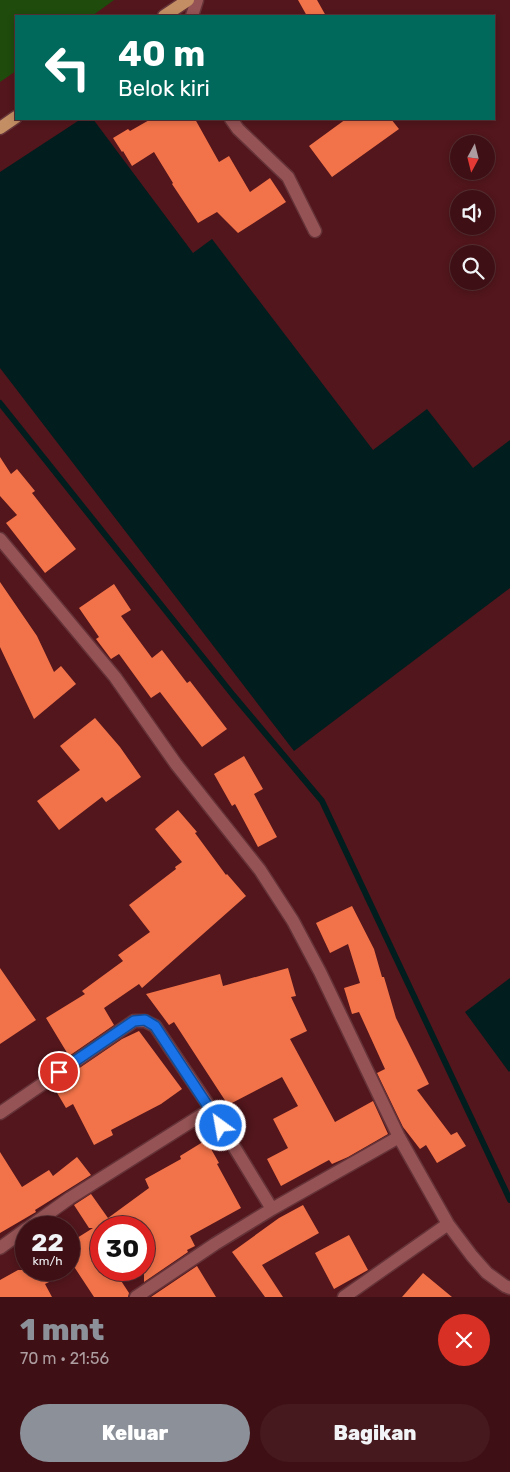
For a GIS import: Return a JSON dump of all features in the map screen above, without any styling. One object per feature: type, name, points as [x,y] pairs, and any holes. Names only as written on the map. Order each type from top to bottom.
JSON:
[{"type":"main road","points":[[166,15],[188,0]]},
{"type":"main road","points":[[0,128],[15,118]]},
{"type":"street","points":[[192,15],[197,0]]},
{"type":"street","points":[[232,120],[238,129],[288,177],[315,231]]},
{"type":"street","points":[[0,539],[114,677],[176,764],[260,870],[293,921],[320,972],[399,1137],[448,1224],[472,1256],[487,1272],[510,1288]]},
{"type":"street","points":[[0,1113],[134,1021],[145,1020],[155,1026],[211,1109],[272,1208]]},
{"type":"street","points":[[44,1216],[211,1109]]},
{"type":"street","points":[[136,1297],[272,1208],[399,1137]]},
{"type":"street","points":[[344,1297],[448,1224]]},
{"type":"street","points":[[0,1248],[15,1237]]},
{"type":"green space","points":[[0,0],[114,0],[93,15],[15,15],[15,72],[0,82]]},
{"type":"water","points":[[79,120],[94,120],[193,253],[212,239],[373,450],[427,409],[473,468],[510,440],[510,588],[294,751],[0,368],[0,172]]},
{"type":"water","points":[[510,978],[510,1071],[509,1072],[465,1012]]},
{"type":"building","points":[[298,0],[317,0],[325,15],[306,15]]},
{"type":"building","points":[[149,120],[196,120],[219,162],[229,156],[250,192],[270,178],[286,202],[238,233],[217,212],[198,223],[172,184],[154,152],[132,166],[113,138],[128,129],[130,131]]},
{"type":"building","points":[[345,120],[392,120],[399,129],[332,177],[309,146]]},
{"type":"building","points":[[0,457],[11,474],[17,469],[35,491],[32,493],[76,549],[45,573],[6,523],[17,515],[0,496]]},
{"type":"building","points":[[0,582],[37,636],[54,672],[61,666],[76,684],[34,719],[0,647]]},
{"type":"building","points":[[114,584],[131,610],[121,616],[152,658],[162,650],[187,683],[190,681],[227,729],[202,747],[160,692],[151,698],[119,654],[111,659],[96,639],[99,637],[79,608]]},
{"type":"building","points":[[95,718],[120,747],[141,777],[106,802],[102,797],[59,830],[37,801],[80,770],[60,746]]},
{"type":"building","points":[[244,756],[263,789],[254,794],[277,837],[258,847],[235,804],[232,806],[214,774]]},
{"type":"building","points":[[178,810],[197,832],[195,833],[226,875],[246,896],[142,988],[139,984],[104,1008],[114,1025],[69,1056],[46,1018],[85,994],[82,991],[123,961],[118,955],[150,932],[129,905],[176,869],[175,867],[182,862],[155,829]]},
{"type":"building","points":[[352,906],[374,949],[396,1018],[429,1084],[417,1090],[451,1135],[457,1132],[466,1146],[437,1163],[426,1145],[420,1149],[403,1127],[377,1073],[385,1069],[359,1012],[352,1014],[344,988],[360,983],[348,944],[330,953],[316,923]]},
{"type":"building","points":[[0,968],[36,1020],[0,1044]]},
{"type":"building","points":[[288,968],[296,996],[291,997],[307,1031],[290,1039],[335,1122],[373,1101],[388,1134],[348,1157],[332,1164],[329,1160],[281,1186],[267,1159],[288,1148],[273,1119],[298,1106],[282,1077],[228,1105],[174,1022],[169,1025],[146,994],[220,974],[223,986]]},
{"type":"building","points":[[139,1031],[182,1089],[161,1104],[111,1130],[113,1135],[94,1145],[73,1104],[66,1108],[53,1086],[122,1039]]},
{"type":"building","points":[[206,1140],[241,1208],[190,1236],[195,1246],[155,1274],[155,1216],[111,1216],[149,1188],[145,1179],[181,1159],[180,1156]]},
{"type":"building","points":[[0,1152],[22,1187],[49,1170],[53,1176],[77,1157],[91,1175],[35,1210],[36,1212],[29,1216],[15,1216],[15,1224],[0,1233]]},
{"type":"building","points":[[91,1194],[107,1216],[90,1216],[89,1228],[74,1205]]},
{"type":"building","points":[[303,1205],[319,1233],[262,1265],[283,1297],[265,1297],[232,1252],[279,1218]]},
{"type":"building","points":[[90,1230],[90,1281],[121,1281],[129,1293],[128,1297],[94,1297],[80,1276],[80,1236]]},
{"type":"building","points":[[349,1235],[368,1270],[334,1289],[315,1253]]},
{"type":"building","points":[[197,1266],[216,1297],[151,1297]]},
{"type":"building","points":[[15,1272],[15,1281],[48,1281],[45,1284],[52,1297],[0,1297],[0,1280]]},
{"type":"building","points":[[423,1273],[452,1297],[402,1297]]},
{"type":"waterway","points":[[0,403],[233,695],[322,801],[510,1200]]},
{"type":"route","points":[[59,1072],[134,1021],[145,1020],[155,1026],[221,1126]]}]
